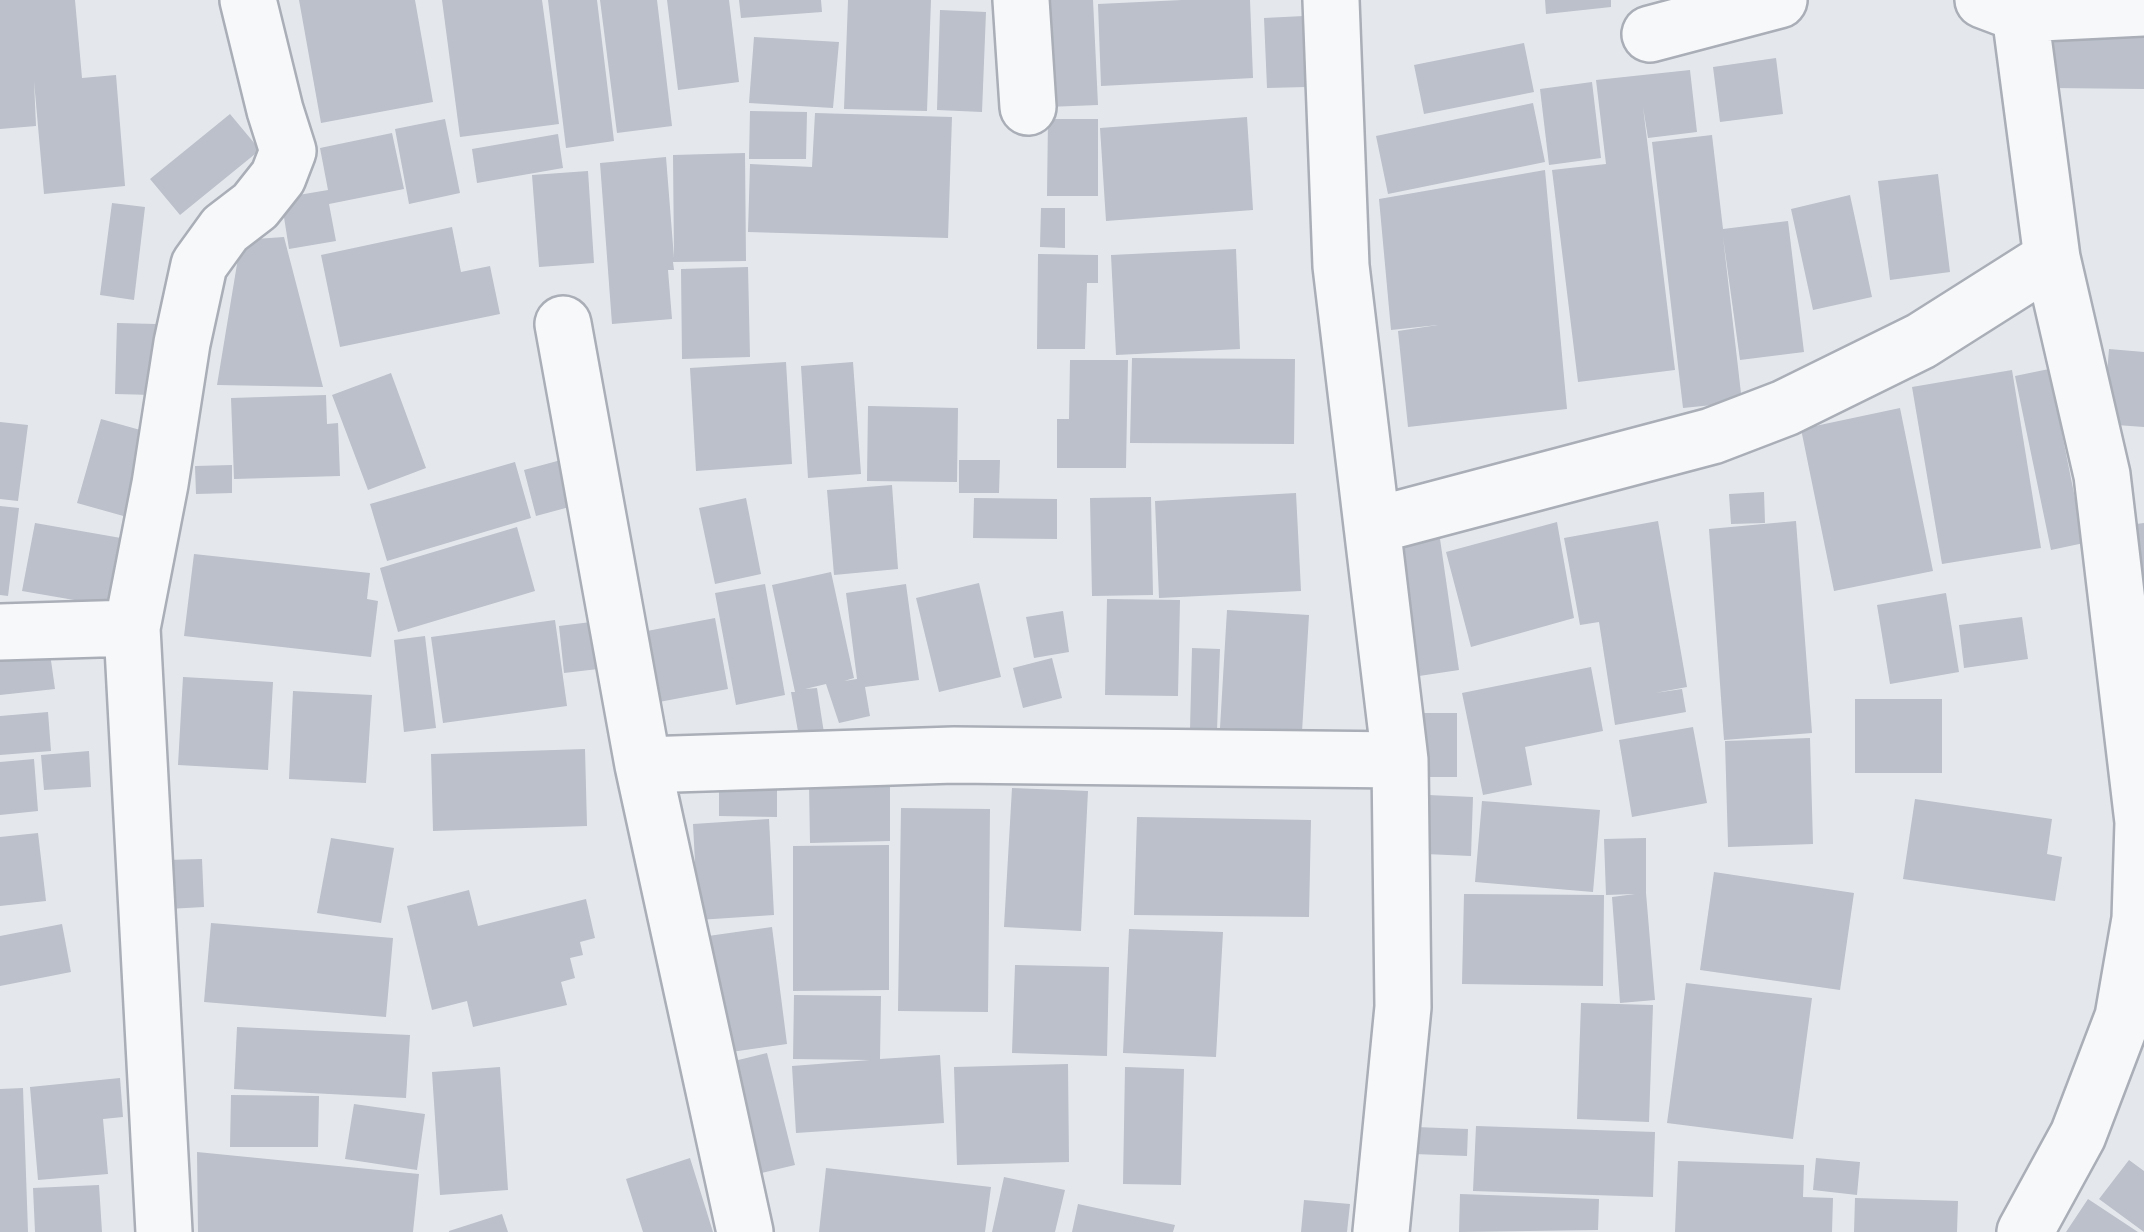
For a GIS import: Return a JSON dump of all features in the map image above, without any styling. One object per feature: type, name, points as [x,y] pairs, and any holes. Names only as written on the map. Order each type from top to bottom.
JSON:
[{"type":"street","points":[[164,1232],[132,628],[199,266],[224,230],[255,206],[278,177],[288,151],[248,0]]},
{"type":"street","points":[[1021,0],[1028,107]]},
{"type":"street","points":[[1331,0],[1341,266],[1400,760],[1403,1007],[1381,1232]]},
{"type":"street","points":[[1650,34],[1779,0]]},
{"type":"street","points":[[2025,1232],[2078,1135],[2124,1016],[2140,918],[2143,822],[2123,475],[2052,258],[2002,7],[2144,8]]},
{"type":"street","points":[[1372,526],[1712,436],[1786,408],[1921,341],[2052,258]]},
{"type":"street","points":[[563,324],[643,765],[745,1232]]},
{"type":"street","points":[[0,632],[132,628]]},
{"type":"street","points":[[643,765],[954,755],[1400,760]]},
{"type":"building","points":[[0,0],[75,0],[82,78],[116,75],[125,186],[44,194],[34,81],[36,126],[0,129]]},
{"type":"building","points":[[299,0],[415,0],[433,102],[321,123]]},
{"type":"building","points":[[442,0],[542,0],[559,124],[460,137]]},
{"type":"building","points":[[548,0],[597,0],[614,141],[566,148]]},
{"type":"building","points":[[600,0],[657,0],[672,126],[617,133]]},
{"type":"building","points":[[667,0],[729,0],[739,82],[678,90]]},
{"type":"building","points":[[739,0],[821,0],[822,12],[741,18]]},
{"type":"building","points":[[848,0],[931,0],[927,111],[844,109]]},
{"type":"building","points":[[1043,0],[1093,0],[1098,105],[1047,107]]},
{"type":"building","points":[[1250,0],[1253,78],[1101,86],[1098,4]]},
{"type":"building","points":[[1545,0],[1611,0],[1611,7],[1546,14]]},
{"type":"building","points":[[940,10],[986,12],[982,112],[937,110]]},
{"type":"building","points":[[1304,16],[1306,87],[1267,88],[1264,18]]},
{"type":"building","points":[[754,37],[839,42],[833,108],[749,103]]},
{"type":"building","points":[[2052,37],[2144,38],[2144,89],[2052,88]]},
{"type":"building","points":[[1524,43],[1534,92],[1424,114],[1414,65]]},
{"type":"building","points":[[1776,58],[1783,114],[1720,122],[1713,67]]},
{"type":"building","points":[[1690,70],[1697,132],[1648,138],[1643,107],[1675,370],[1578,382],[1552,170],[1606,164],[1596,80]]},
{"type":"building","points":[[1592,82],[1601,158],[1549,165],[1540,89]]},
{"type":"building","points":[[1533,103],[1545,162],[1388,194],[1376,136]]},
{"type":"building","points":[[750,111],[807,112],[806,159],[749,159]]},
{"type":"building","points":[[815,113],[952,117],[948,238],[748,232],[750,164],[812,167]]},
{"type":"building","points":[[230,114],[260,150],[180,215],[150,179]]},
{"type":"building","points":[[1247,117],[1253,210],[1106,221],[1100,128]]},
{"type":"building","points":[[445,119],[460,193],[409,204],[395,129]]},
{"type":"building","points":[[1048,119],[1098,119],[1098,196],[1047,196]]},
{"type":"building","points":[[392,133],[404,189],[329,204],[336,241],[289,249],[281,198],[328,190],[320,148]]},
{"type":"building","points":[[558,134],[563,168],[477,183],[472,149]]},
{"type":"building","points":[[1712,135],[1723,229],[1788,221],[1804,352],[1740,360],[1723,237],[1742,402],[1683,408],[1652,142]]},
{"type":"building","points":[[745,153],[746,261],[673,262],[674,270],[668,270],[672,319],[612,324],[600,163],[666,157],[674,258],[673,155]]},
{"type":"building","points":[[1545,170],[1567,409],[1408,427],[1398,331],[1438,325],[1391,330],[1379,199]]},
{"type":"building","points":[[588,171],[594,263],[539,267],[532,175]]},
{"type":"building","points":[[1938,174],[1950,272],[1890,280],[1878,181]]},
{"type":"building","points":[[1850,195],[1872,297],[1813,310],[1791,209]]},
{"type":"building","points":[[112,203],[145,207],[134,300],[100,295]]},
{"type":"building","points":[[1041,208],[1065,208],[1065,248],[1040,247]]},
{"type":"building","points":[[452,227],[461,272],[490,266],[500,314],[340,347],[321,255]]},
{"type":"building","points":[[284,237],[323,387],[217,385],[241,240]]},
{"type":"building","points":[[1236,249],[1240,349],[1116,355],[1111,255]]},
{"type":"building","points":[[1038,254],[1098,255],[1098,283],[1087,283],[1085,349],[1037,349]]},
{"type":"building","points":[[748,267],[750,357],[682,359],[681,269]]},
{"type":"building","points":[[117,323],[156,324],[153,395],[115,394]]},
{"type":"building","points":[[2109,349],[2144,352],[2144,427],[2103,424]]},
{"type":"building","points":[[1132,358],[1295,359],[1294,444],[1130,443]]},
{"type":"building","points":[[1070,360],[1128,360],[1126,468],[1057,468],[1057,419],[1069,419]]},
{"type":"building","points":[[786,362],[792,464],[696,471],[690,368]]},
{"type":"building","points":[[853,362],[861,474],[808,478],[801,366]]},
{"type":"building","points":[[2049,369],[2084,543],[2051,550],[2015,376]]},
{"type":"building","points":[[2012,370],[2041,548],[1942,564],[1912,387]]},
{"type":"building","points":[[391,373],[426,468],[368,490],[332,395]]},
{"type":"building","points":[[326,395],[327,424],[338,423],[340,476],[234,479],[231,398]]},
{"type":"building","points":[[868,406],[958,408],[957,482],[867,481]]},
{"type":"building","points":[[1900,408],[1933,571],[1834,591],[1801,429]]},
{"type":"building","points":[[101,419],[151,433],[127,517],[77,503]]},
{"type":"building","points":[[0,422],[28,425],[18,501],[0,499]]},
{"type":"building","points":[[561,460],[573,506],[536,516],[524,470]]},
{"type":"building","points":[[959,460],[1000,460],[999,493],[959,493]]},
{"type":"building","points":[[515,462],[531,518],[387,561],[370,504]]},
{"type":"building","points":[[232,465],[232,493],[196,494],[195,466]]},
{"type":"building","points":[[892,485],[898,569],[834,575],[827,490]]},
{"type":"building","points":[[1764,492],[1765,523],[1731,524],[1729,494]]},
{"type":"building","points":[[1296,493],[1301,591],[1159,598],[1155,501]]},
{"type":"building","points":[[1151,497],[1153,595],[1092,596],[1090,498]]},
{"type":"building","points":[[746,498],[761,574],[715,584],[699,508]]},
{"type":"building","points":[[974,498],[1057,499],[1057,539],[973,538]]},
{"type":"building","points":[[0,506],[19,508],[8,596],[0,595]]},
{"type":"building","points":[[1658,521],[1687,687],[1655,693],[1682,689],[1686,712],[1615,725],[1599,622],[1580,625],[1564,538]]},
{"type":"building","points":[[1796,521],[1812,733],[1724,740],[1709,529]]},
{"type":"building","points":[[1557,522],[1574,618],[1471,647],[1446,552]]},
{"type":"building","points":[[35,523],[121,538],[109,606],[22,591]]},
{"type":"building","points":[[2144,523],[2144,638],[2128,525]]},
{"type":"building","points":[[517,527],[535,591],[398,632],[380,568]]},
{"type":"building","points":[[1439,532],[1459,670],[1419,676],[1398,538]]},
{"type":"building","points":[[194,554],[370,573],[367,599],[378,601],[371,657],[184,636]]},
{"type":"building","points":[[831,572],[854,678],[844,681],[857,679],[846,593],[906,584],[919,680],[865,687],[870,716],[839,723],[826,684],[805,689],[817,688],[824,733],[799,737],[791,692],[795,692],[772,585]]},
{"type":"building","points":[[979,583],[1001,677],[939,692],[916,598]]},
{"type":"building","points":[[765,584],[785,695],[736,705],[715,593]]},
{"type":"building","points":[[1946,593],[1959,672],[1890,684],[1877,605]]},
{"type":"building","points":[[1107,599],[1180,600],[1178,696],[1105,695]]},
{"type":"building","points":[[1227,610],[1309,615],[1302,732],[1220,728]]},
{"type":"building","points":[[1063,611],[1069,652],[1034,658],[1026,617]]},
{"type":"building","points":[[2022,617],[2028,659],[1964,668],[1959,625]]},
{"type":"building","points":[[715,618],[728,689],[659,702],[647,631]]},
{"type":"building","points":[[555,620],[567,706],[443,723],[431,637]]},
{"type":"building","points":[[591,622],[598,669],[564,673],[559,626]]},
{"type":"building","points":[[47,632],[55,689],[0,695],[0,636]]},
{"type":"building","points":[[425,636],[436,728],[404,732],[394,640]]},
{"type":"building","points":[[1192,648],[1220,649],[1217,730],[1190,730]]},
{"type":"building","points":[[1052,658],[1062,698],[1023,708],[1013,668]]},
{"type":"building","points":[[1591,667],[1603,731],[1525,747],[1532,785],[1483,795],[1462,693]]},
{"type":"building","points":[[183,677],[273,682],[268,770],[178,765]]},
{"type":"building","points":[[293,691],[372,695],[366,783],[289,779]]},
{"type":"building","points":[[1855,699],[1942,699],[1942,773],[1855,773]]},
{"type":"building","points":[[48,712],[51,751],[0,755],[0,716]]},
{"type":"building","points":[[1418,713],[1457,713],[1457,777],[1417,777]]},
{"type":"building","points":[[1693,727],[1707,803],[1632,817],[1619,740]]},
{"type":"building","points":[[1810,738],[1813,844],[1728,847],[1725,741]]},
{"type":"building","points":[[585,749],[587,826],[433,831],[431,754]]},
{"type":"building","points":[[89,751],[91,787],[44,790],[41,755]]},
{"type":"building","points":[[34,759],[38,811],[0,815],[0,762]]},
{"type":"building","points":[[890,781],[890,841],[810,843],[809,783]]},
{"type":"building","points":[[719,784],[777,784],[777,817],[719,816]]},
{"type":"building","points":[[1012,788],[1088,791],[1081,931],[1004,927]]},
{"type":"building","points":[[1428,795],[1473,797],[1471,856],[1425,854]]},
{"type":"building","points":[[1915,799],[2052,819],[2047,854],[2062,857],[2055,901],[1903,879]]},
{"type":"building","points":[[1482,801],[1600,810],[1593,892],[1475,882]]},
{"type":"building","points":[[901,808],[990,809],[988,1012],[898,1011]]},
{"type":"building","points":[[1137,817],[1311,820],[1309,917],[1134,915]]},
{"type":"building","points":[[769,819],[774,915],[698,920],[693,824]]},
{"type":"building","points":[[38,833],[46,901],[0,906],[0,837]]},
{"type":"building","points":[[331,838],[394,848],[381,923],[317,913]]},
{"type":"building","points":[[1646,838],[1646,893],[1655,1000],[1620,1003],[1612,897],[1635,894],[1606,895],[1604,839]]},
{"type":"building","points":[[889,845],[889,990],[793,991],[793,846]]},
{"type":"building","points":[[202,859],[204,907],[168,909],[166,860]]},
{"type":"building","points":[[1714,872],[1854,893],[1840,990],[1700,970]]},
{"type":"building","points":[[469,890],[478,926],[586,899],[595,938],[580,942],[583,955],[570,958],[575,978],[561,982],[567,1005],[473,1027],[467,1001],[432,1010],[407,906]]},
{"type":"building","points":[[1464,894],[1604,895],[1603,986],[1462,984]]},
{"type":"building","points":[[211,923],[393,938],[386,1017],[204,1002]]},
{"type":"building","points":[[62,924],[71,972],[0,986],[0,936]]},
{"type":"building","points":[[772,927],[787,1044],[717,1054],[701,937]]},
{"type":"building","points":[[1129,929],[1223,932],[1216,1057],[1123,1053]]},
{"type":"building","points":[[1015,965],[1109,967],[1107,1056],[1012,1053]]},
{"type":"building","points":[[1686,983],[1812,998],[1793,1139],[1667,1123]]},
{"type":"building","points":[[794,995],[881,996],[880,1059],[940,1055],[944,1123],[796,1133],[792,1066],[870,1060],[793,1059]]},
{"type":"building","points":[[1581,1003],[1653,1005],[1649,1122],[1577,1119]]},
{"type":"building","points":[[237,1027],[410,1035],[406,1098],[234,1089]]},
{"type":"building","points":[[767,1053],[795,1165],[749,1176],[722,1064]]},
{"type":"building","points":[[1068,1064],[1069,1162],[957,1165],[954,1067]]},
{"type":"building","points":[[500,1067],[508,1190],[440,1195],[432,1072]]},
{"type":"building","points":[[1125,1067],[1184,1069],[1181,1185],[1123,1184]]},
{"type":"building","points":[[120,1078],[123,1117],[103,1119],[108,1174],[38,1180],[30,1087]]},
{"type":"building","points":[[23,1088],[28,1232],[0,1232],[0,1089]]},
{"type":"building","points":[[231,1095],[319,1096],[318,1147],[230,1147]]},
{"type":"building","points":[[354,1104],[425,1114],[417,1170],[345,1159]]},
{"type":"building","points":[[1476,1126],[1655,1132],[1653,1197],[1473,1191]]},
{"type":"building","points":[[1415,1127],[1468,1129],[1467,1156],[1414,1154]]},
{"type":"building","points":[[197,1152],[419,1174],[413,1232],[198,1232]]},
{"type":"building","points":[[690,1158],[713,1232],[643,1232],[626,1179]]},
{"type":"building","points":[[1816,1158],[1860,1162],[1857,1195],[1813,1190]]},
{"type":"building","points":[[2129,1160],[2144,1171],[2144,1232],[2099,1199]]},
{"type":"building","points":[[1678,1161],[1804,1165],[1803,1197],[1833,1198],[1832,1232],[1675,1232]]},
{"type":"building","points":[[826,1168],[991,1187],[985,1232],[819,1232]]},
{"type":"building","points":[[1004,1177],[1065,1190],[1055,1232],[992,1232]]},
{"type":"building","points":[[99,1185],[102,1232],[35,1232],[33,1188]]},
{"type":"building","points":[[1460,1194],[1599,1199],[1598,1230],[1459,1232]]},
{"type":"building","points":[[1855,1198],[1958,1201],[1957,1232],[1854,1232]]},
{"type":"building","points":[[2088,1199],[2138,1232],[2066,1232]]},
{"type":"building","points":[[1304,1200],[1350,1204],[1347,1232],[1301,1232]]},
{"type":"building","points":[[1078,1204],[1175,1225],[1173,1232],[1072,1232]]},
{"type":"building","points":[[502,1214],[508,1232],[449,1232],[449,1231]]}]
